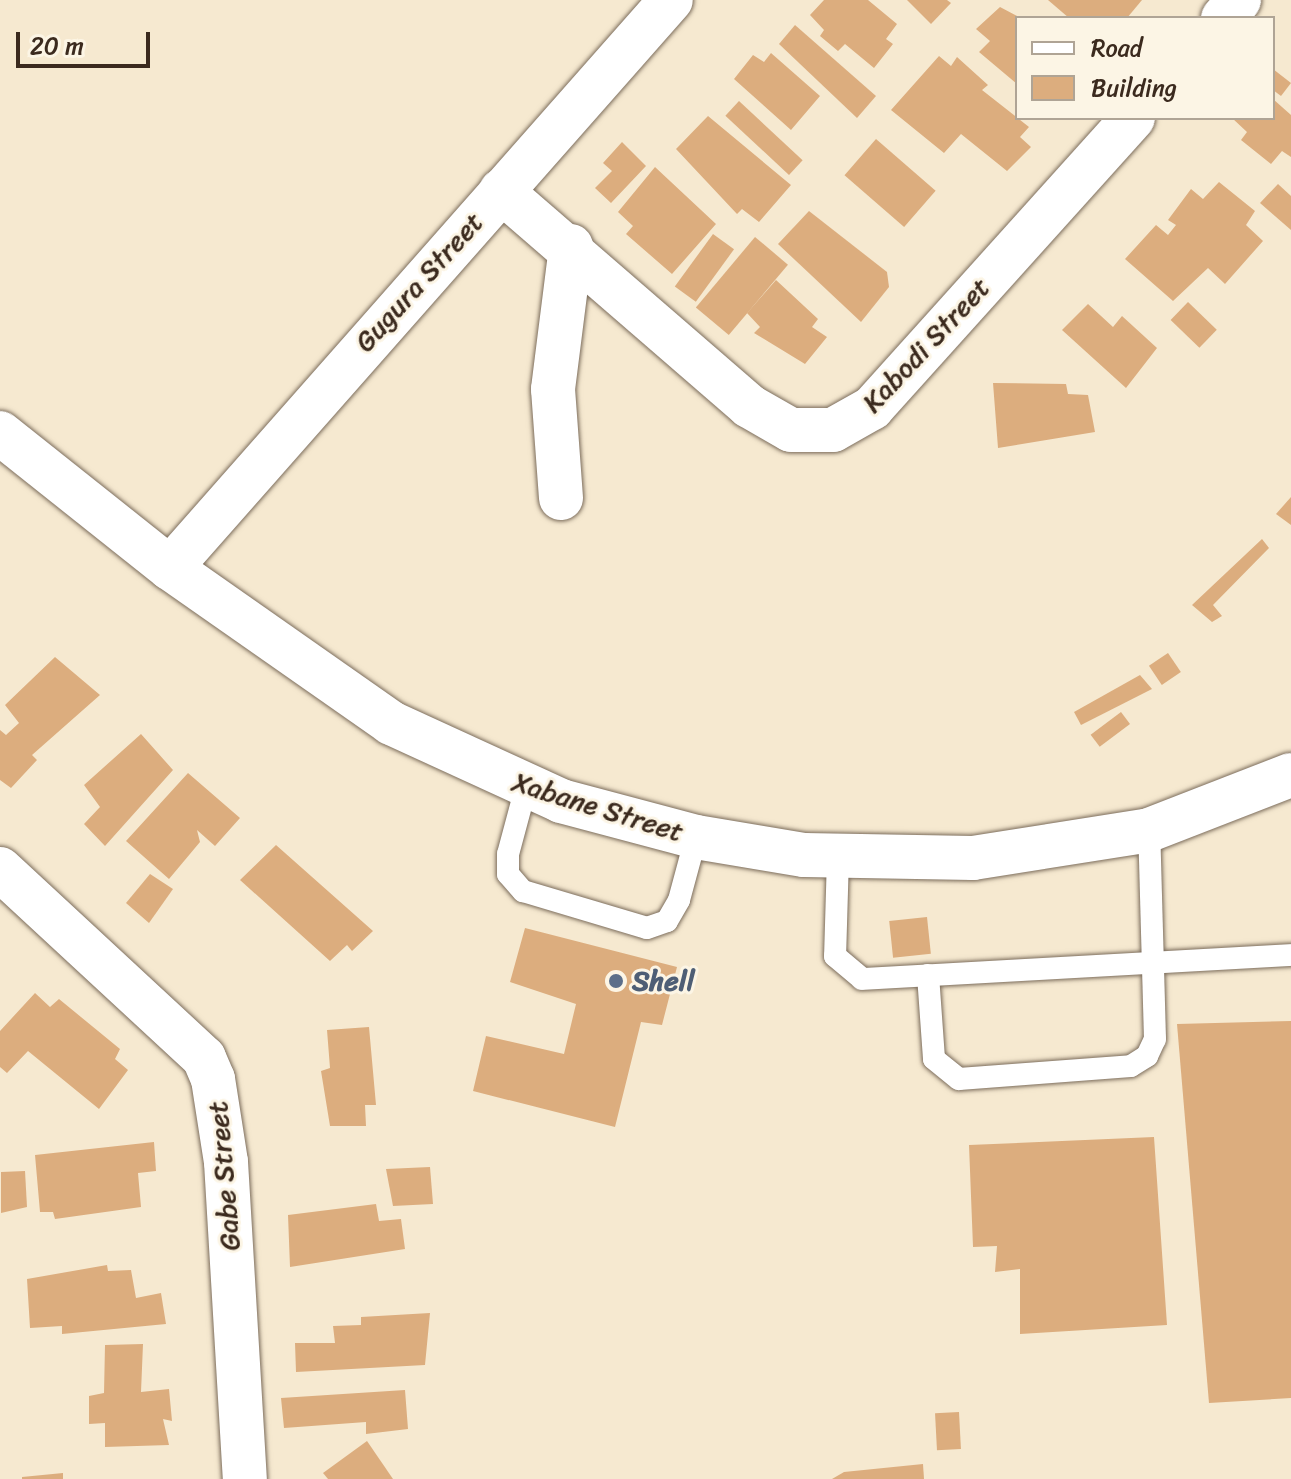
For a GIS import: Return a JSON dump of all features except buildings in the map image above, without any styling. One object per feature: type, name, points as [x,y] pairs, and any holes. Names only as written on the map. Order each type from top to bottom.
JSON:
[{"type":"street","name":"Gugura Street","points":[[170,568],[671,0]]},
{"type":"street","points":[[1225,16],[1239,0]]},
{"type":"street","name":"Kabodi Street","points":[[501,191],[749,406],[791,430],[833,430],[872,408],[1131,120]]},
{"type":"street","points":[[561,498],[553,389],[568,246]]},
{"type":"street","name":"Xabane Street","points":[[0,433],[170,568],[391,723],[526,787],[696,837],[838,857],[973,858],[1149,830],[1291,775]]},
{"type":"street","name":"Gabe Street","points":[[0,869],[204,1058],[213,1079],[226,1162],[245,1479]]},
{"type":"lane","points":[[526,787],[508,874],[523,891],[592,912],[647,928],[667,921],[696,837]]},
{"type":"lane","points":[[928,975],[934,1059],[959,1079],[1131,1066],[1155,1039],[1156,963],[1149,830]]},
{"type":"lane","points":[[838,857],[835,956],[843,968],[862,979],[1291,955]]},
{"type":"place","name":"Shell","points":[[616,981]]}]
